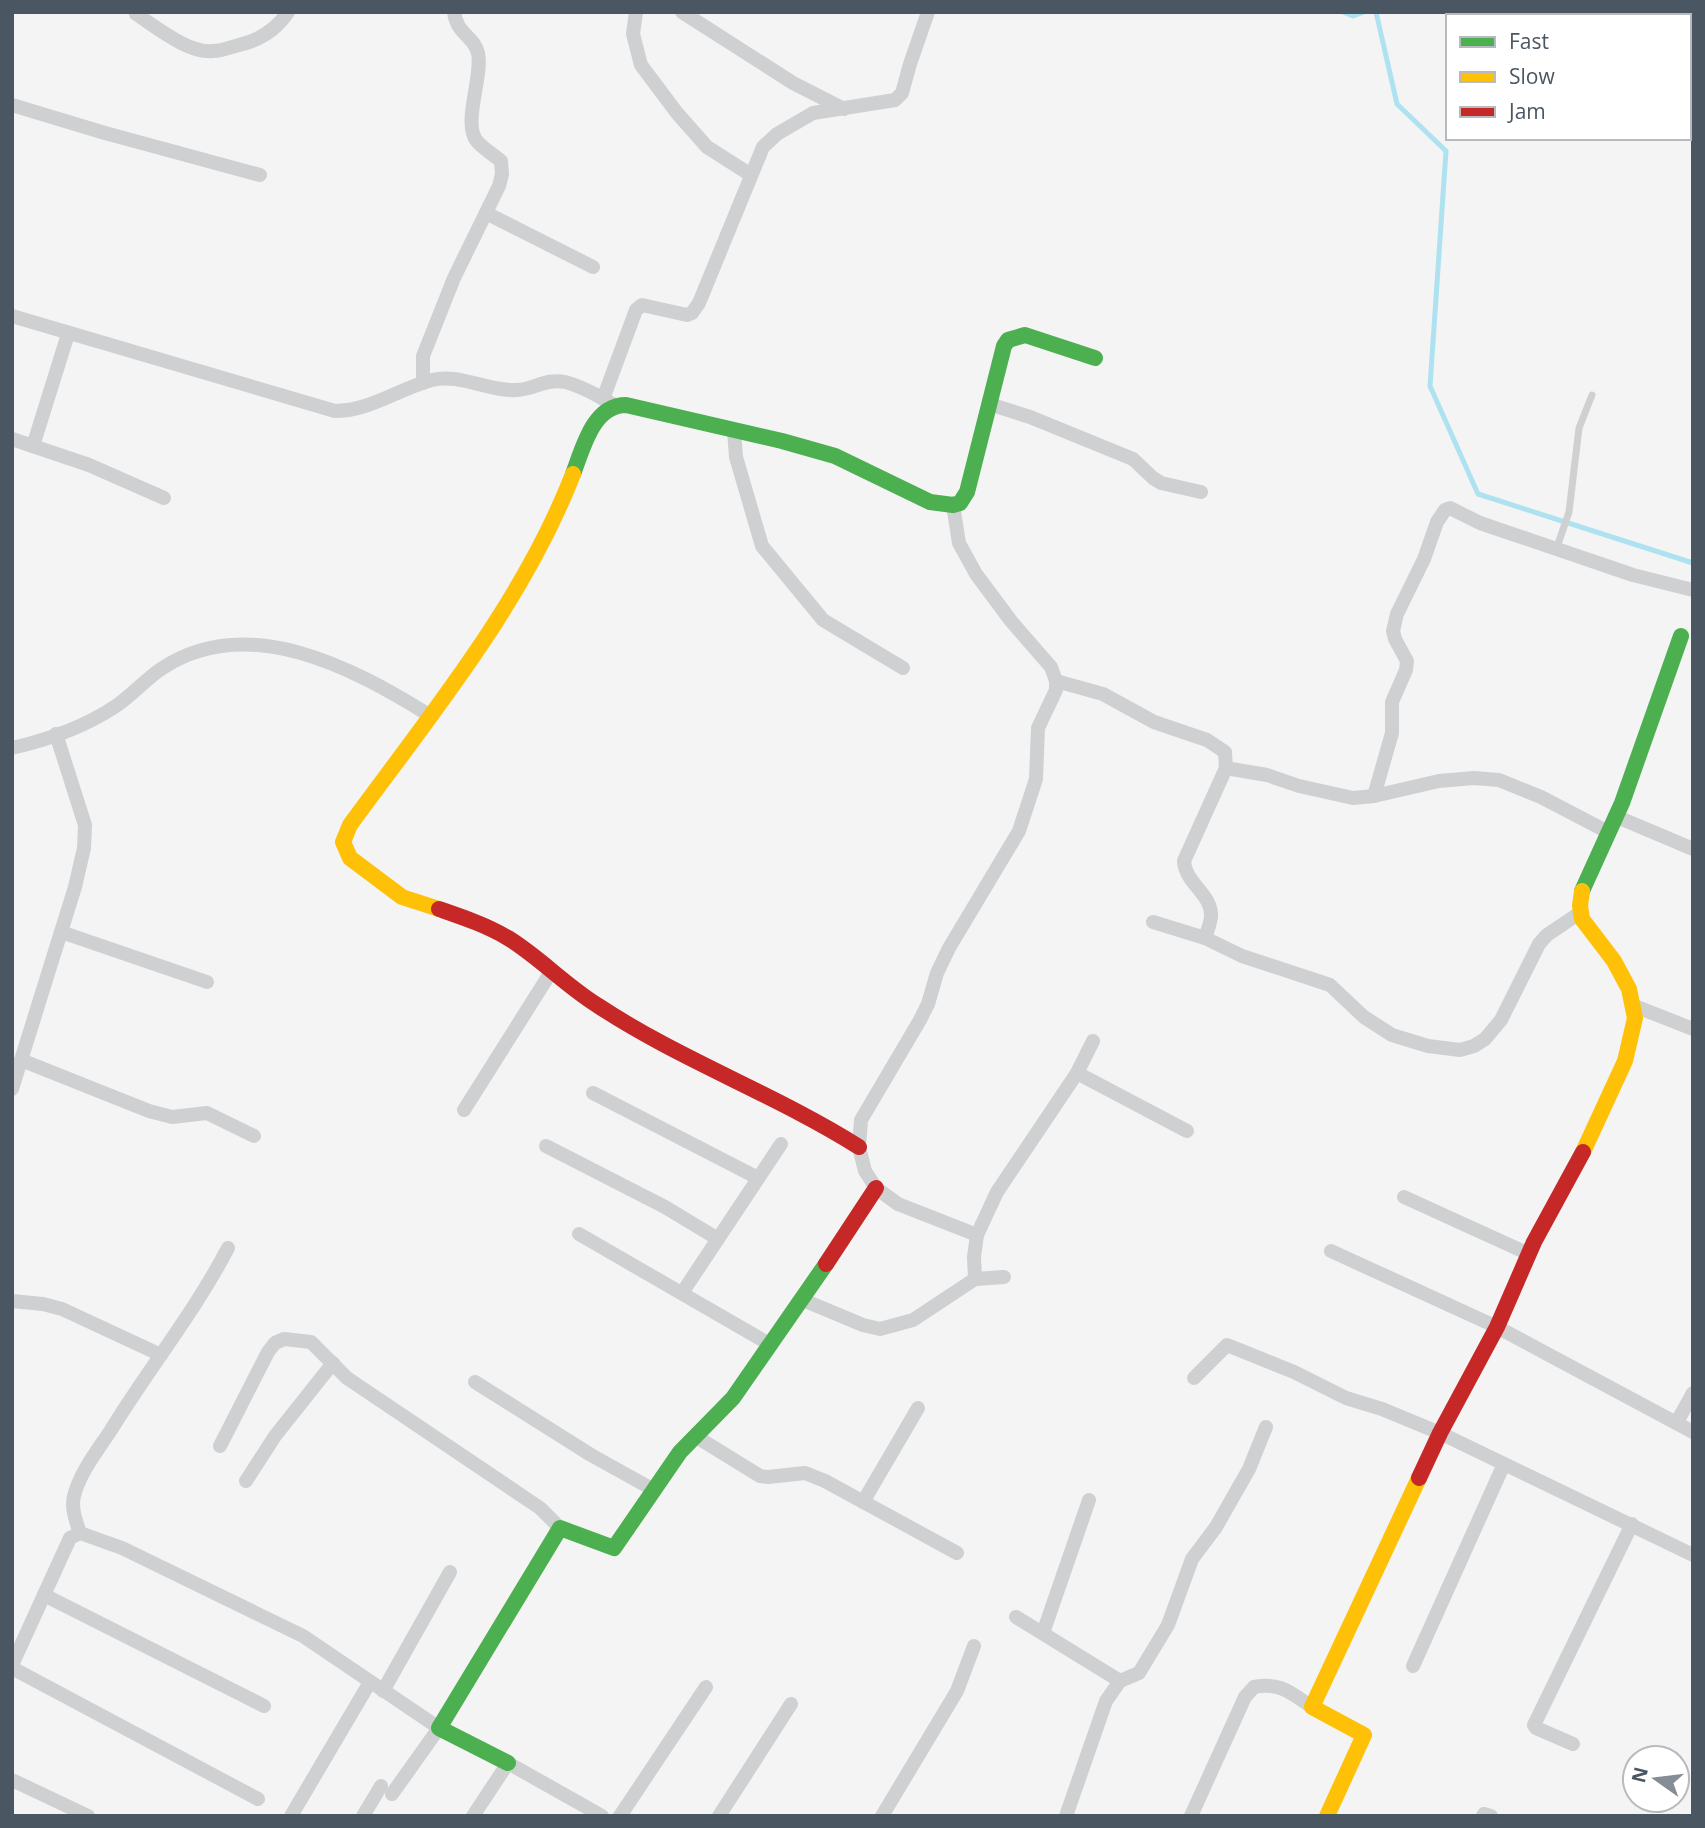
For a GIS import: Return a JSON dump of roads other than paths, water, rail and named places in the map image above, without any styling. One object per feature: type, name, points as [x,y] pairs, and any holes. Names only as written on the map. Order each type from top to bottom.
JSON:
[{"type":"street","points":[[136,13],[174,39],[211,52],[266,35],[288,12]]},
{"type":"street","points":[[424,383],[423,356],[454,278],[499,186],[502,174],[501,161],[476,141],[472,129],[479,57],[476,45],[456,24],[454,12]]},
{"type":"street","points":[[636,12],[633,34],[641,65],[706,147],[751,175]]},
{"type":"street","points":[[682,12],[793,83],[844,109]]},
{"type":"street","points":[[859,1147],[818,1121],[672,1048],[596,1004],[508,938],[487,927],[402,897],[365,871],[345,851],[342,842],[350,825],[498,616],[558,511],[595,424],[609,402],[636,310],[642,305],[687,315],[692,313],[699,303],[763,148],[777,134],[813,113],[895,100],[902,93],[909,64],[928,12]]},
{"type":"street","points":[[12,105],[105,134],[260,175]]},
{"type":"street","points":[[486,213],[593,267]]},
{"type":"street","points":[[12,316],[335,411],[354,411],[434,379],[451,379],[517,390],[550,381],[566,382],[609,402],[782,441],[835,456],[930,502],[953,505],[960,503],[967,492],[1004,346],[1013,337],[1025,335],[1095,358]]},
{"type":"street","points":[[33,446],[68,334]]},
{"type":"street","points":[[989,404],[1133,459],[1161,482],[1201,492]]},
{"type":"street","points":[[734,431],[736,457],[762,546],[823,620],[904,668]]},
{"type":"street","points":[[12,439],[89,465],[164,498]]},
{"type":"street","points":[[953,505],[959,543],[976,574],[1011,621],[1051,667],[1056,690],[1038,728],[1036,779],[1019,831],[949,948],[920,1020],[861,1120],[859,1147],[865,1171],[876,1188],[898,1204],[978,1235]]},
{"type":"street","points":[[1374,796],[1392,733],[1392,702],[1406,670],[1407,661],[1393,631],[1397,614],[1445,510],[1450,508],[1480,523],[1557,544],[1633,575],[1693,590]]},
{"type":"street","points":[[1312,1707],[1440,1433],[1497,1326],[1529,1254],[1576,1167],[1625,1061],[1635,1018],[1629,989],[1614,961],[1588,928],[1581,912],[1581,893],[1615,816],[1681,636]]},
{"type":"street","points":[[12,748],[92,720],[116,706],[162,668],[195,652],[230,644],[276,646],[309,656],[378,684],[429,715]]},
{"type":"street","points":[[1056,681],[1102,694],[1154,722],[1207,740],[1225,752],[1226,768],[1184,861],[1185,871],[1209,906],[1212,916],[1205,938]]},
{"type":"street","points":[[12,1089],[84,848],[85,825],[56,734]]},
{"type":"street","points":[[1226,768],[1267,775],[1353,798],[1374,796],[1439,781],[1474,778],[1499,780],[1541,797],[1608,832]]},
{"type":"street","points":[[1615,816],[1693,849]]},
{"type":"street","points":[[1153,922],[1205,938],[1242,957],[1330,985],[1364,1017],[1392,1035],[1428,1046],[1460,1050],[1485,1039],[1501,1020],[1539,944],[1547,935],[1581,912]]},
{"type":"street","points":[[61,932],[207,982]]},
{"type":"street","points":[[464,1110],[551,972]]},
{"type":"street","points":[[1632,1005],[1693,1029]]},
{"type":"street","points":[[975,1279],[974,1257],[978,1235],[997,1192],[1077,1073],[1093,1041]]},
{"type":"street","points":[[21,1060],[149,1111],[172,1117],[207,1112],[254,1136]]},
{"type":"street","points":[[1077,1073],[1187,1131]]},
{"type":"street","points":[[593,1093],[758,1178]]},
{"type":"street","points":[[682,1293],[781,1144]]},
{"type":"street","points":[[546,1146],[665,1207],[718,1239]]},
{"type":"street","points":[[220,1446],[275,1343],[284,1339],[311,1342],[347,1378],[540,1508],[560,1528],[614,1548],[680,1452],[733,1398],[803,1300],[876,1188]]},
{"type":"street","points":[[1404,1197],[1529,1254]]},
{"type":"street","points":[[579,1234],[771,1345]]},
{"type":"street","points":[[80,1533],[73,1507],[81,1476],[139,1384],[206,1290],[228,1248]]},
{"type":"street","points":[[1331,1251],[1497,1326],[1693,1432]]},
{"type":"street","points":[[803,1300],[863,1325],[880,1329],[914,1320],[975,1279],[1004,1277]]},
{"type":"street","points":[[12,1301],[62,1309],[161,1354]]},
{"type":"street","points":[[1194,1378],[1227,1345],[1294,1372],[1346,1398],[1382,1409],[1440,1433],[1693,1555]]},
{"type":"street","points":[[246,1481],[275,1436],[333,1363]]},
{"type":"street","points":[[475,1382],[591,1455],[654,1490]]},
{"type":"street","points":[[1677,1422],[1693,1393]]},
{"type":"street","points":[[863,1502],[918,1408]]},
{"type":"street","points":[[1066,1816],[1106,1702],[1120,1681],[1139,1674],[1168,1625],[1192,1559],[1216,1527],[1249,1469],[1266,1427]]},
{"type":"street","points":[[695,1436],[760,1476],[768,1478],[805,1473],[957,1553]]},
{"type":"street","points":[[1413,1666],[1504,1464]]},
{"type":"street","points":[[1043,1633],[1089,1500]]},
{"type":"street","points":[[1573,1744],[1534,1725],[1632,1524]]},
{"type":"street","points":[[362,1816],[439,1728],[560,1528]]},
{"type":"street","points":[[258,1799],[12,1667],[71,1538],[80,1533],[122,1548],[303,1636],[439,1728],[602,1816]]},
{"type":"street","points":[[383,1691],[450,1572]]},
{"type":"street","points":[[44,1595],[264,1706]]},
{"type":"street","points":[[1016,1616],[1120,1681]]},
{"type":"street","points":[[882,1816],[957,1691],[974,1646]]},
{"type":"street","points":[[291,1816],[370,1682]]},
{"type":"street","points":[[1191,1816],[1245,1697],[1254,1687],[1271,1684],[1284,1688],[1312,1707],[1364,1735],[1327,1816]]},
{"type":"street","points":[[620,1816],[706,1687]]},
{"type":"street","points":[[719,1816],[791,1704]]},
{"type":"street","points":[[473,1816],[508,1763]]},
{"type":"street","points":[[12,1780],[88,1816]]},
{"type":"street","points":[[1483,1816],[1491,1816]]},
{"type":"lane","points":[[1557,544],[1569,512],[1579,428],[1592,396]]},
{"type":"waterway","points":[[1343,12],[1353,16],[1364,12]]},
{"type":"waterway","points":[[1376,12],[1397,104],[1446,151],[1430,386],[1478,494],[1693,563]]}]
